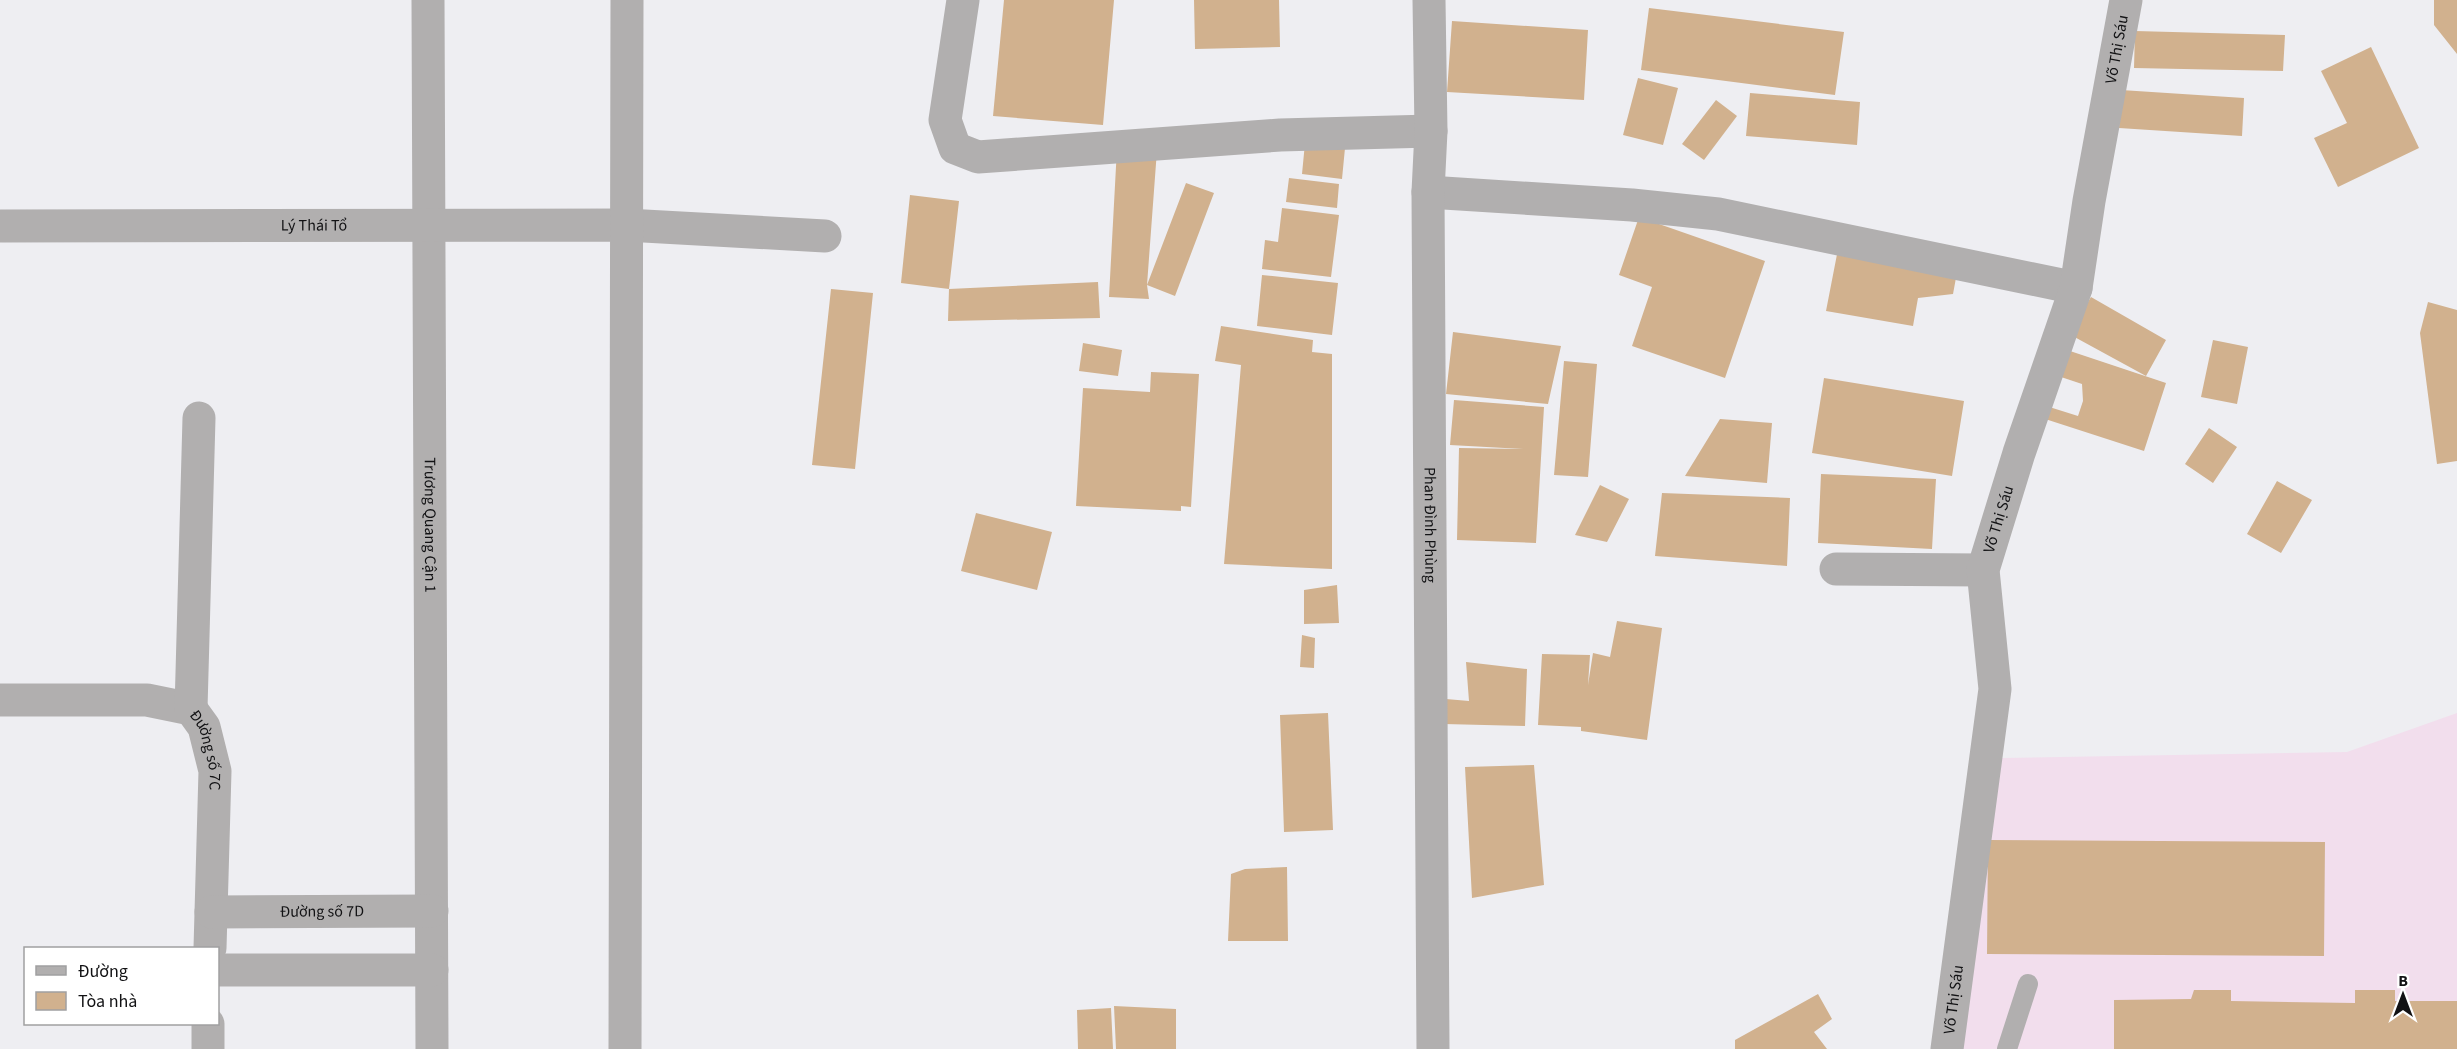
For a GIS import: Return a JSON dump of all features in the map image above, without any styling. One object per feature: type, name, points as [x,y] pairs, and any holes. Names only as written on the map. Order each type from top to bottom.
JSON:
[{"type":"street","name":"Trương Quang Cận 1","points":[[428,0],[432,1049]]},
{"type":"street","points":[[625,1049],[627,0]]},
{"type":"street","points":[[963,0],[945,120],[955,148],[978,157],[1280,135],[1431,131]]},
{"type":"street","name":"Phan Đình Phùng","points":[[1430,0],[1431,131],[1428,192],[1432,1049]]},
{"type":"street","name":"Võ Thị Sáu","points":[[1947,1049],[1995,689],[1983,570],[2019,453],[2076,288],[2089,201],[2126,0]]},
{"type":"street","points":[[1428,192],[1632,205],[1718,214],[2076,288]]},
{"type":"street","name":"Lý Thái Tổ","points":[[0,226],[626,225],[825,236]]},
{"type":"street","points":[[191,709],[199,418]]},
{"type":"street","points":[[1836,569],[1983,570]]},
{"type":"street","name":"Đường số 7C","points":[[0,700],[147,700],[191,709],[204,727],[215,771],[210,947]]},
{"type":"street","name":"Đường số 7D","points":[[211,912],[432,911]]},
{"type":"street","points":[[219,970],[432,970]]},
{"type":"street","points":[[208,1025],[208,1049]]},
{"type":"lane","points":[[2007,1049],[2028,984]]},
{"type":"shaded area","points":[[2457,713],[2457,1049],[1947,1049],[2002,758],[2347,752]]},
{"type":"building","points":[[1004,0],[1114,0],[1103,125],[993,116]]},
{"type":"building","points":[[1194,0],[1279,0],[1280,47],[1195,49]]},
{"type":"building","points":[[2434,0],[2457,0],[2457,54],[2434,25]]},
{"type":"building","points":[[1649,8],[1844,32],[1835,95],[1641,70]]},
{"type":"building","points":[[1452,21],[1588,30],[1584,100],[1447,92]]},
{"type":"building","points":[[2135,31],[2285,35],[2283,71],[2134,68]]},
{"type":"building","points":[[2371,47],[2419,148],[2338,187],[2314,138],[2347,123],[2321,71]]},
{"type":"building","points":[[1638,78],[1678,88],[1663,145],[1623,135]]},
{"type":"building","points":[[2121,90],[2244,98],[2242,136],[2119,128]]},
{"type":"building","points":[[1750,93],[1860,102],[1857,145],[1746,136]]},
{"type":"building","points":[[1716,100],[1737,116],[1704,160],[1682,144]]},
{"type":"building","points":[[1305,143],[1345,148],[1342,179],[1302,174]]},
{"type":"building","points":[[1117,148],[1157,150],[1147,285],[1149,299],[1109,297]]},
{"type":"building","points":[[1289,178],[1339,184],[1337,208],[1286,202]]},
{"type":"building","points":[[1186,183],[1214,193],[1175,296],[1147,285]]},
{"type":"building","points":[[910,195],[959,201],[949,289],[901,283]]},
{"type":"building","points":[[1282,208],[1339,215],[1331,277],[1262,269],[1265,240],[1278,242]]},
{"type":"building","points":[[1639,217],[1765,261],[1725,378],[1632,346],[1652,287],[1619,275]]},
{"type":"building","points":[[1839,244],[1958,267],[1953,294],[1918,298],[1913,326],[1826,311]]},
{"type":"building","points":[[1262,275],[1338,283],[1332,335],[1257,326]]},
{"type":"building","points":[[1098,282],[1100,318],[948,321],[949,289]]},
{"type":"building","points":[[831,289],[873,293],[855,469],[812,465]]},
{"type":"building","points":[[2091,297],[2166,340],[2146,376],[2069,334]]},
{"type":"building","points":[[2428,302],[2457,310],[2457,461],[2437,464],[2420,333]]},
{"type":"building","points":[[1221,326],[1313,340],[1312,352],[1332,354],[1332,569],[1224,564],[1241,365],[1215,361]]},
{"type":"building","points":[[1453,332],[1561,346],[1548,404],[1446,394]]},
{"type":"building","points":[[2213,340],[2248,347],[2237,404],[2201,397]]},
{"type":"building","points":[[1083,343],[1122,350],[1118,376],[1079,371]]},
{"type":"building","points":[[2058,347],[2166,383],[2144,451],[2039,417],[2043,405],[2078,416],[2083,401],[2082,384],[2049,373]]},
{"type":"building","points":[[1564,361],[1597,364],[1588,477],[1554,475]]},
{"type":"building","points":[[1151,372],[1199,374],[1191,507],[1181,506],[1181,511],[1076,506],[1083,388],[1150,392]]},
{"type":"building","points":[[1824,378],[1964,401],[1952,476],[1812,453]]},
{"type":"building","points":[[1454,400],[1544,407],[1536,543],[1457,540],[1459,448],[1523,449],[1450,445]]},
{"type":"building","points":[[1720,419],[1772,423],[1767,483],[1685,476]]},
{"type":"building","points":[[2209,428],[2237,447],[2213,483],[2185,464]]},
{"type":"building","points":[[1821,474],[1936,479],[1932,549],[1818,543]]},
{"type":"building","points":[[2277,481],[2312,500],[2281,553],[2247,534]]},
{"type":"building","points":[[1600,485],[1629,499],[1607,542],[1575,535]]},
{"type":"building","points":[[1662,493],[1790,498],[1787,566],[1655,556]]},
{"type":"building","points":[[976,513],[1052,532],[1037,590],[961,571]]},
{"type":"building","points":[[1337,585],[1339,623],[1304,624],[1304,590]]},
{"type":"building","points":[[1617,621],[1662,628],[1647,740],[1581,731],[1581,727],[1538,725],[1542,654],[1590,655],[1588,685],[1593,653],[1610,657]]},
{"type":"building","points":[[1302,635],[1315,638],[1314,668],[1300,667]]},
{"type":"building","points":[[1466,662],[1527,669],[1525,726],[1444,724],[1446,699],[1469,701]]},
{"type":"building","points":[[1328,713],[1333,830],[1284,832],[1280,715]]},
{"type":"building","points":[[1534,765],[1544,885],[1472,898],[1465,767]]},
{"type":"building","points":[[1988,840],[2325,842],[2324,956],[1987,954]]},
{"type":"building","points":[[1287,867],[1288,941],[1228,941],[1231,874],[1245,869]]},
{"type":"building","points":[[2194,990],[2231,990],[2231,1001],[2355,1003],[2355,990],[2395,990],[2395,1001],[2457,1001],[2457,1049],[2114,1049],[2114,1000],[2191,999]]},
{"type":"building","points":[[1818,994],[1832,1019],[1814,1032],[1827,1049],[1735,1049],[1735,1040]]},
{"type":"building","points":[[1114,1006],[1176,1009],[1176,1049],[1116,1049]]},
{"type":"building","points":[[1111,1008],[1113,1049],[1078,1049],[1077,1010]]}]
